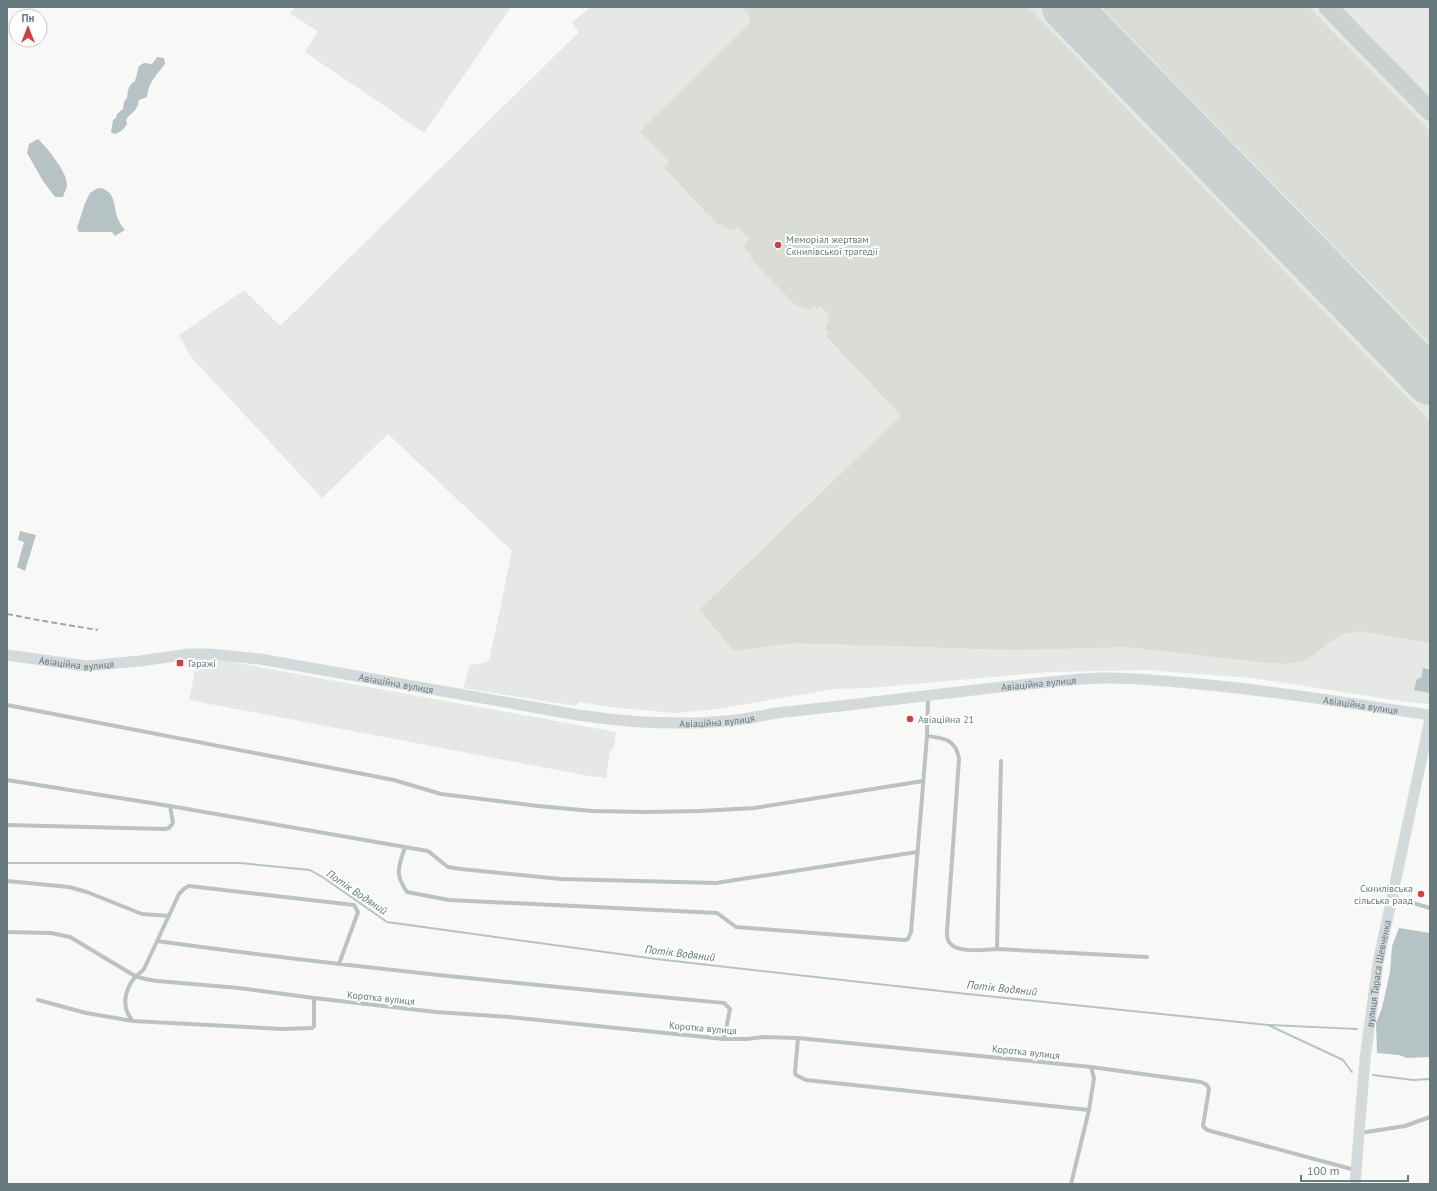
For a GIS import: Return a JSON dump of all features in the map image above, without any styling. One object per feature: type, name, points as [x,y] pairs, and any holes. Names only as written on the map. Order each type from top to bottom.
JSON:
[{"type":"street","name":"Авіаційна вулиця","points":[[7,655],[86,666],[140,661],[189,654],[229,655],[260,659],[578,715],[643,722],[718,722],[740,720],[776,713],[1086,679],[1135,678],[1246,689],[1430,715]]},
{"type":"street","points":[[405,847],[398,871],[400,883],[407,892],[428,897],[717,913],[736,927],[904,940],[908,939],[911,932],[918,852],[927,736],[928,696]]},
{"type":"street","points":[[7,705],[394,780],[441,794],[584,810],[662,812],[754,808],[923,780]]},
{"type":"street","name":"вулиця Тараса Шевченка","points":[[1355,1184],[1365,1059],[1378,963],[1430,719]]},
{"type":"street","points":[[927,736],[945,738],[958,750],[959,759],[947,939],[950,944],[956,948],[982,950],[997,948],[1146,957]]},
{"type":"street","points":[[997,948],[1001,761]]},
{"type":"street","points":[[7,780],[170,806],[428,851],[448,867],[561,880],[716,883],[918,852]]},
{"type":"street","points":[[7,825],[165,829],[169,828],[173,823],[170,806]]},
{"type":"street","points":[[7,881],[69,887],[87,892],[142,914],[169,916]]},
{"type":"street","points":[[133,1021],[127,1015],[125,1008],[125,1000],[128,989],[135,976],[144,969],[181,890],[189,886],[354,905],[358,912],[339,964]]},
{"type":"street","points":[[1392,897],[1430,908]]},
{"type":"street","name":"Коротка вулиця","points":[[7,932],[51,932],[70,937],[135,976],[157,981],[239,988],[436,1012],[509,1017],[724,1038],[798,1038],[1091,1067],[1202,1082],[1207,1085],[1209,1089],[1203,1126],[1207,1130],[1356,1170]]},
{"type":"street","points":[[157,941],[339,964],[724,1003],[730,1009],[724,1038]]},
{"type":"street","points":[[38,1000],[86,1013],[133,1021],[248,1028],[310,1029],[314,1026],[314,998]]},
{"type":"street","points":[[798,1038],[795,1072],[796,1075],[806,1080],[1089,1110]]},
{"type":"street","points":[[1071,1184],[1089,1110],[1094,1078],[1091,1067]]},
{"type":"street","points":[[1360,1133],[1405,1126],[1430,1117]]},
{"type":"shaded area","points":[[295,7],[511,7],[424,133],[305,52],[318,31],[290,14]]},
{"type":"shaded area","points":[[590,7],[1430,7],[1430,704],[1407,702],[1252,678],[1146,670],[1048,672],[869,688],[835,689],[716,709],[675,713],[609,707],[579,702],[576,706],[463,688],[470,665],[485,663],[490,657],[512,551],[388,434],[322,498],[191,357],[179,335],[244,290],[280,326],[579,32],[572,23]]},
{"type":"shaded area","points":[[743,7],[1028,7],[1430,421],[1430,643],[1359,631],[1344,634],[1330,642],[1307,660],[1288,664],[1127,647],[1015,650],[793,643],[734,651],[699,610],[901,416],[826,336],[829,333],[825,329],[825,325],[829,321],[826,318],[829,314],[820,306],[817,309],[814,306],[810,310],[807,310],[796,304],[795,305],[750,258],[752,257],[744,247],[749,239],[738,227],[733,231],[730,231],[720,224],[718,225],[664,168],[669,162],[640,131],[750,23],[749,16]]},
{"type":"shaded area","points":[[1101,7],[1309,7],[1430,131],[1430,344]]},
{"type":"shaded area","points":[[157,57],[164,58],[165,64],[151,83],[147,97],[139,100],[136,109],[126,120],[127,124],[125,127],[114,134],[111,132],[113,120],[123,109],[129,88],[135,81],[139,66],[144,63],[152,64]]},
{"type":"shaded area","points":[[38,139],[51,154],[64,173],[67,188],[63,197],[55,197],[43,181],[27,153],[29,144]]},
{"type":"shaded area","points":[[98,188],[108,191],[111,195],[118,219],[125,230],[115,236],[112,232],[79,232],[77,228],[85,203],[90,193]]},
{"type":"shaded area","points":[[20,531],[36,535],[25,571],[17,567],[24,542],[18,540]]},
{"type":"shaded area","points":[[198,656],[616,732],[614,747],[610,752],[606,778],[189,700]]},
{"type":"shaded area","points":[[1423,668],[1430,670],[1430,693],[1414,690],[1417,679],[1421,678]]},
{"type":"shaded area","points":[[1399,928],[1430,933],[1430,1057],[1407,1058],[1399,1055],[1377,1053],[1376,1023],[1382,1008],[1390,972],[1392,946]]},
{"type":"waterway","name":"Потік Водяний","points":[[7,863],[240,863],[310,870],[324,878],[387,922],[656,959],[967,994],[1268,1025],[1343,1060],[1352,1072]]},
{"type":"waterway","points":[[1269,1025],[1357,1029]]},
{"type":"waterway","name":"Потік Водяний","points":[[1373,1075],[1413,1080],[1430,1079]]},
{"type":"taxiway","points":[[1328,7],[1430,111]]},
{"type":"taxiway","points":[[1423,375],[1430,380]]},
{"type":"runway","points":[[1066,7],[1430,381]]},
{"type":"railway","points":[[7,614],[98,630]]},
{"type":"place","name":"Меморіал жертвам Скнилівської трагедії","points":[[778,245]]},
{"type":"place","name":"Гаражі","points":[[180,663]]},
{"type":"place","name":"Авіаційна 21","points":[[910,719]]},
{"type":"place","name":"Скнилівська сільська раад","points":[[1421,894]]}]
